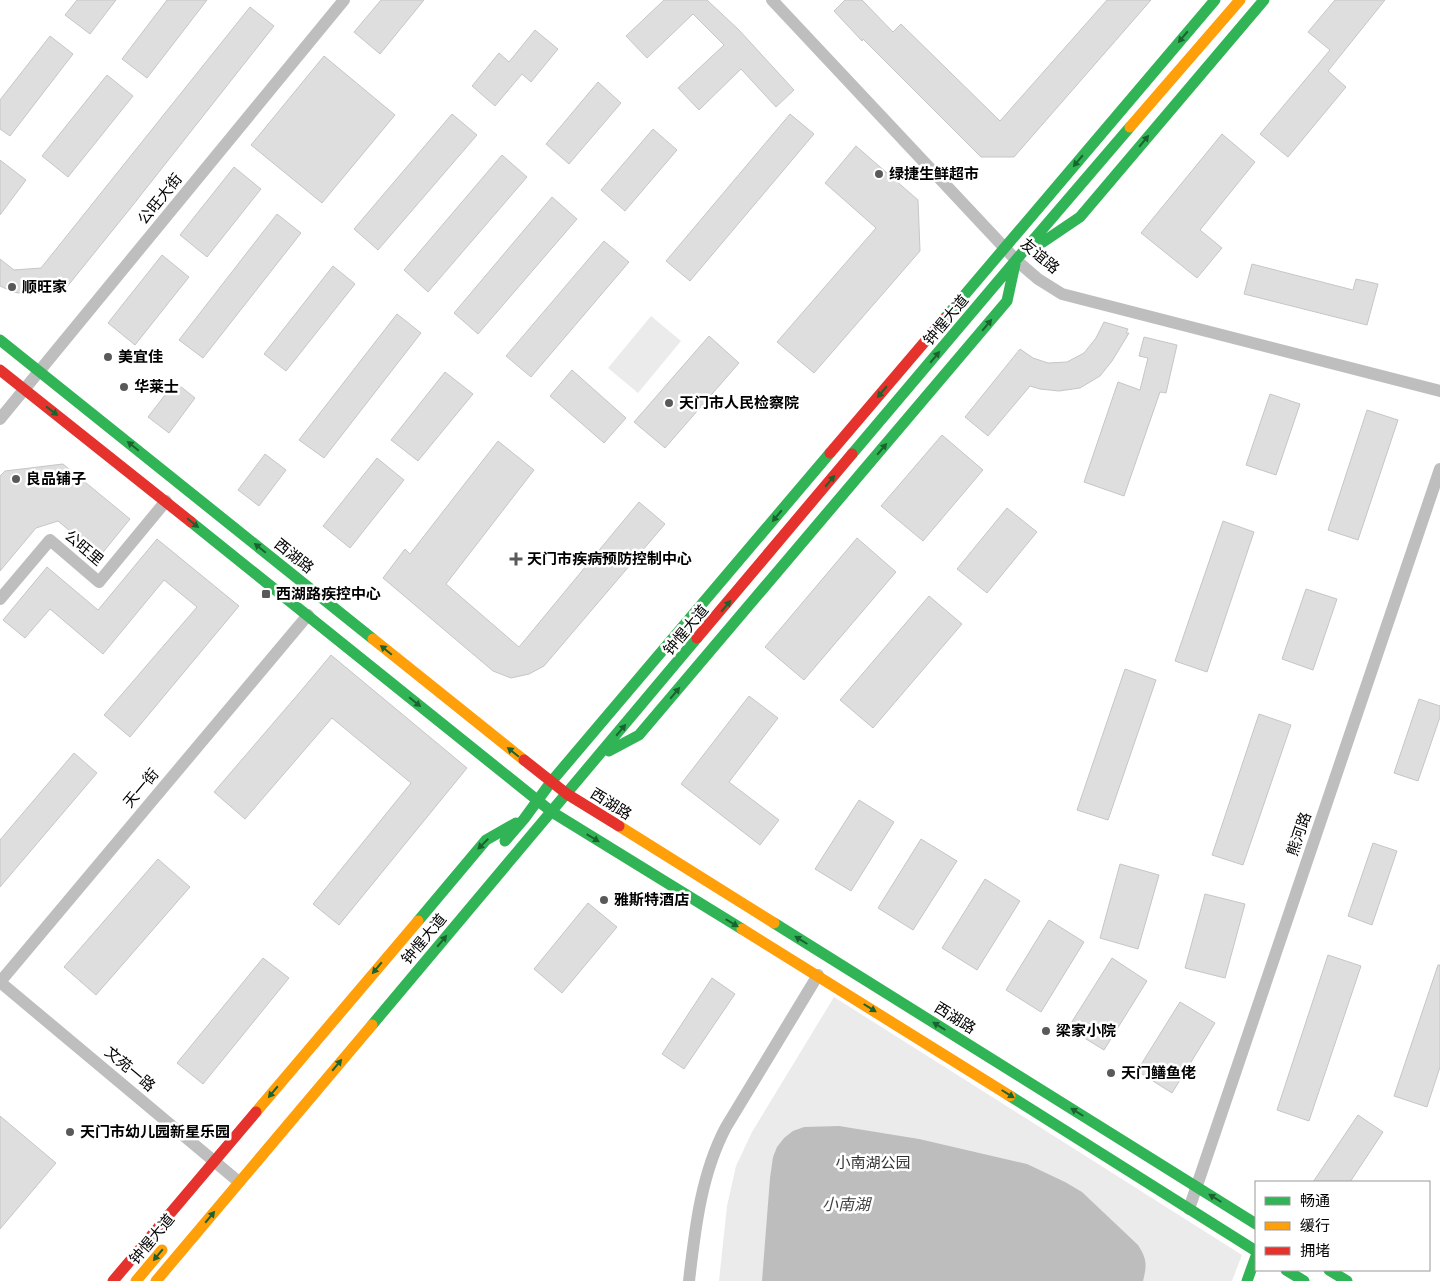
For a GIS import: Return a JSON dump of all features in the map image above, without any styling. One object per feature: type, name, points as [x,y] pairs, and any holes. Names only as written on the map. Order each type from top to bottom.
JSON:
[{"type":"main road","name":"钟惺大道","points":[[498,849],[581,746],[1215,0]]},
{"type":"main road","name":"钟惺大道","points":[[156,1281],[1016,260],[1240,0]]},
{"type":"main road","points":[[598,757],[639,735],[1007,302],[1016,260],[1080,217],[1264,0]]},
{"type":"main road","points":[[976,265],[1005,248],[1045,184]]},
{"type":"main road","name":"西湖路","points":[[0,340],[567,794],[1255,1223]]},
{"type":"main road","points":[[0,370],[552,812],[818,975],[1255,1250]]},
{"type":"main road","points":[[581,746],[590,718]]},
{"type":"main road","points":[[113,1281],[486,840],[524,819]]},
{"type":"main road","points":[[527,859],[532,834]]},
{"type":"main road","name":"钟惺大道","points":[[136,1281],[167,1244]]},
{"type":"main road","points":[[1247,1281],[1255,1259]]},
{"type":"main road","points":[[1288,1271],[1304,1281]]},
{"type":"main road","points":[[1331,1271],[1347,1281]]},
{"type":"street","name":"公旺大街","points":[[0,419],[344,0]]},
{"type":"street","name":"友谊路","points":[[772,0],[1016,260],[1038,280],[1062,294],[1440,392]]},
{"type":"street","name":"熊河路","points":[[1189,1209],[1440,469]]},
{"type":"street","name":"公旺里","points":[[0,599],[50,540],[99,582],[166,501]]},
{"type":"street","name":"天一街","points":[[0,982],[308,615]]},
{"type":"street","points":[[689,1281],[702,1191],[717,1144],[818,975]]},
{"type":"street","name":"文苑一路","points":[[0,982],[239,1182]]},
{"type":"green space","points":[[651,316],[681,341],[638,393],[608,368]]},
{"type":"green space","name":"小南湖公园","points":[[834,997],[1242,1255],[1232,1281],[719,1281],[727,1206],[736,1166],[752,1132]]},
{"type":"water","name":"小南湖","points":[[839,1126],[919,1139],[1027,1164],[1065,1182],[1082,1192],[1138,1245],[1145,1262],[1143,1281],[762,1281],[770,1178],[773,1157],[777,1147],[793,1131],[804,1127]]},
{"type":"building","points":[[77,0],[116,0],[90,34],[65,15]]},
{"type":"building","points":[[167,0],[207,0],[147,78],[122,59]]},
{"type":"building","points":[[381,0],[424,0],[380,54],[354,32]]},
{"type":"building","points":[[664,0],[707,0],[739,30],[794,90],[776,107],[741,69],[699,110],[678,88],[724,45],[693,14],[647,58],[626,36]]},
{"type":"building","points":[[845,0],[862,0],[893,32],[901,24],[1000,121],[1107,0],[1151,0],[1014,157],[981,157],[863,39],[862,41],[834,11]]},
{"type":"building","points":[[1335,0],[1385,0],[1328,71],[1346,87],[1288,157],[1260,134],[1330,50],[1308,32]]},
{"type":"building","points":[[250,7],[274,26],[66,288],[18,293],[0,286],[0,259],[14,270],[41,268]]},
{"type":"building","points":[[535,30],[558,49],[531,82],[522,74],[495,106],[472,86],[499,53],[509,62]]},
{"type":"building","points":[[50,36],[73,54],[10,136],[0,129],[0,100]]},
{"type":"building","points":[[324,56],[395,115],[322,203],[251,145]]},
{"type":"building","points":[[107,75],[133,96],[68,177],[42,156]]},
{"type":"building","points":[[598,82],[621,103],[569,164],[546,144]]},
{"type":"building","points":[[452,114],[477,135],[378,250],[354,229]]},
{"type":"building","points":[[790,114],[814,134],[690,281],[666,261]]},
{"type":"building","points":[[653,129],[677,150],[625,211],[601,190]]},
{"type":"building","points":[[1222,134],[1255,162],[1200,230],[1222,248],[1197,278],[1141,233]]},
{"type":"building","points":[[856,146],[918,200],[920,251],[814,373],[777,342],[876,228],[825,183]]},
{"type":"building","points":[[502,155],[527,177],[428,292],[404,270]]},
{"type":"building","points":[[0,160],[26,180],[0,215]]},
{"type":"building","points":[[234,167],[261,189],[207,257],[180,235]]},
{"type":"building","points":[[552,197],[577,219],[478,334],[454,313]]},
{"type":"building","points":[[277,214],[301,233],[203,358],[179,340]]},
{"type":"building","points":[[604,241],[629,262],[531,377],[506,356]]},
{"type":"building","points":[[162,255],[189,277],[135,345],[108,323]]},
{"type":"building","points":[[1252,264],[1353,290],[1356,279],[1378,284],[1367,325],[1244,294]]},
{"type":"building","points":[[333,266],[355,284],[286,371],[264,354]]},
{"type":"building","points":[[397,314],[421,333],[324,458],[299,440]]},
{"type":"building","points":[[1104,322],[1128,329],[1126,333],[1129,333],[1112,361],[1100,376],[1080,388],[1059,391],[1030,386],[988,436],[965,417],[1020,349],[1033,358],[1048,363],[1067,362],[1084,353],[1096,338]]},
{"type":"building","points":[[709,336],[739,363],[665,448],[634,422]]},
{"type":"building","points":[[1144,337],[1177,345],[1166,393],[1160,392],[1124,496],[1084,482],[1118,382],[1140,390],[1148,358],[1139,356]]},
{"type":"building","points":[[572,370],[626,418],[604,443],[550,396]]},
{"type":"building","points":[[445,372],[473,394],[418,461],[391,440]]},
{"type":"building","points":[[175,382],[195,398],[169,433],[148,417]]},
{"type":"building","points":[[1270,394],[1300,404],[1276,475],[1246,465]]},
{"type":"building","points":[[1367,410],[1398,420],[1358,540],[1328,530]]},
{"type":"building","points":[[942,435],[983,470],[923,541],[881,506]]},
{"type":"building","points":[[498,441],[534,470],[446,584],[519,647],[639,502],[665,524],[544,666],[529,674],[511,678],[493,671],[383,578],[405,549],[410,554]]},
{"type":"building","points":[[265,454],[286,470],[259,506],[238,490]]},
{"type":"building","points":[[377,458],[404,480],[350,548],[323,526]]},
{"type":"building","points":[[63,464],[130,519],[100,556],[58,521],[36,528],[0,571],[0,476],[5,471]]},
{"type":"building","points":[[1007,508],[1037,532],[987,593],[957,569]]},
{"type":"building","points":[[1223,521],[1254,532],[1207,672],[1175,661]]},
{"type":"building","points":[[857,538],[896,572],[804,680],[765,647]]},
{"type":"building","points":[[157,539],[239,606],[130,737],[104,715],[197,607],[164,580],[103,654],[50,609],[25,638],[3,620],[47,567],[98,610]]},
{"type":"building","points":[[1306,589],[1337,599],[1313,670],[1282,659]]},
{"type":"building","points":[[929,596],[962,624],[873,728],[840,700]]},
{"type":"building","points":[[331,655],[467,768],[339,925],[313,904],[411,783],[332,718],[245,819],[214,792]]},
{"type":"building","points":[[1125,669],[1156,680],[1108,820],[1077,810]]},
{"type":"building","points":[[749,696],[778,718],[729,782],[779,820],[760,845],[681,784]]},
{"type":"building","points":[[1419,699],[1440,706],[1440,717],[1418,781],[1394,773]]},
{"type":"building","points":[[1259,714],[1291,725],[1243,865],[1212,855]]},
{"type":"building","points":[[74,753],[97,773],[0,887],[0,840]]},
{"type":"building","points":[[859,800],[894,822],[851,891],[815,869]]},
{"type":"building","points":[[921,839],[957,861],[913,930],[878,908]]},
{"type":"building","points":[[1373,843],[1397,851],[1372,925],[1348,916]]},
{"type":"building","points":[[158,859],[190,887],[96,995],[64,967]]},
{"type":"building","points":[[1120,864],[1159,875],[1138,949],[1100,938]]},
{"type":"building","points":[[985,879],[1020,901],[977,970],[942,948]]},
{"type":"building","points":[[1205,894],[1245,904],[1225,978],[1185,968]]},
{"type":"building","points":[[588,903],[617,927],[562,993],[534,969]]},
{"type":"building","points":[[1049,920],[1084,942],[1041,1012],[1006,990]]},
{"type":"building","points":[[1328,955],[1361,966],[1309,1121],[1277,1110]]},
{"type":"building","points":[[263,958],[289,978],[203,1084],[177,1063]]},
{"type":"building","points":[[1112,958],[1147,981],[1104,1050],[1068,1028]]},
{"type":"building","points":[[1438,965],[1440,965],[1440,1067],[1427,1107],[1394,1096]]},
{"type":"building","points":[[712,978],[735,994],[684,1069],[662,1054]]},
{"type":"building","points":[[1180,1002],[1215,1023],[1172,1093],[1137,1071]]},
{"type":"building","points":[[1358,1115],[1383,1132],[1351,1181],[1314,1181]]},
{"type":"building","points":[[0,1116],[56,1163],[0,1229]]},
{"type":"traffic: fast","points":[[945,318],[1215,0]]},
{"type":"traffic: fast","points":[[1043,242],[1080,217],[1264,0]]},
{"type":"traffic: fast","points":[[852,454],[1130,127]]},
{"type":"traffic: fast","points":[[609,751],[639,735],[1007,301],[1015,264]]},
{"type":"traffic: fast","points":[[0,340],[373,639]]},
{"type":"traffic: fast","points":[[505,841],[551,782],[830,453]]},
{"type":"traffic: fast","points":[[191,522],[552,812],[742,929]]},
{"type":"traffic: fast","points":[[372,1025],[697,638]]},
{"type":"traffic: fast","points":[[418,921],[486,840],[516,823]]},
{"type":"traffic: fast","points":[[774,923],[1255,1223]]},
{"type":"traffic: fast","points":[[1010,1096],[1255,1250]]},
{"type":"traffic: fast","points":[[1247,1281],[1255,1259]]},
{"type":"traffic: fast","points":[[1288,1271],[1304,1281]]},
{"type":"traffic: fast","points":[[1331,1271],[1347,1281]]},
{"type":"traffic: slow","points":[[1130,127],[1240,0]]},
{"type":"traffic: slow","points":[[373,639],[524,760]]},
{"type":"traffic: slow","points":[[619,826],[774,923]]},
{"type":"traffic: slow","points":[[256,1112],[418,921]]},
{"type":"traffic: slow","points":[[742,929],[1010,1096]]},
{"type":"traffic: slow","points":[[156,1281],[372,1025]]},
{"type":"traffic: slow","points":[[136,1281],[162,1250]]},
{"type":"traffic: jam","points":[[830,453],[945,318]]},
{"type":"traffic: jam","points":[[0,370],[191,522]]},
{"type":"traffic: jam","points":[[697,638],[852,454]]},
{"type":"traffic: jam","points":[[524,760],[567,794],[619,826]]},
{"type":"traffic: jam","points":[[113,1281],[256,1112]]},
{"type":"place","name":"绿捷生鲜超市","points":[[879,174]]},
{"type":"place","name":"顺旺家","points":[[12,287]]},
{"type":"place","name":"美宜佳","points":[[108,357]]},
{"type":"place","name":"华莱士","points":[[124,387]]},
{"type":"place","name":"天门市人民检察院","points":[[669,403]]},
{"type":"place","name":"良品铺子","points":[[16,479]]},
{"type":"place","name":"天门市疾病预防控制中心","points":[[516,559]]},
{"type":"place","name":"西湖路疾控中心","points":[[266,594]]},
{"type":"place","name":"雅斯特酒店","points":[[604,900]]},
{"type":"place","name":"梁家小院","points":[[1046,1031]]},
{"type":"place","name":"天门鳝鱼佬","points":[[1111,1073]]},
{"type":"place","name":"天门市幼儿园新星乐园","points":[[70,1132]]}]
